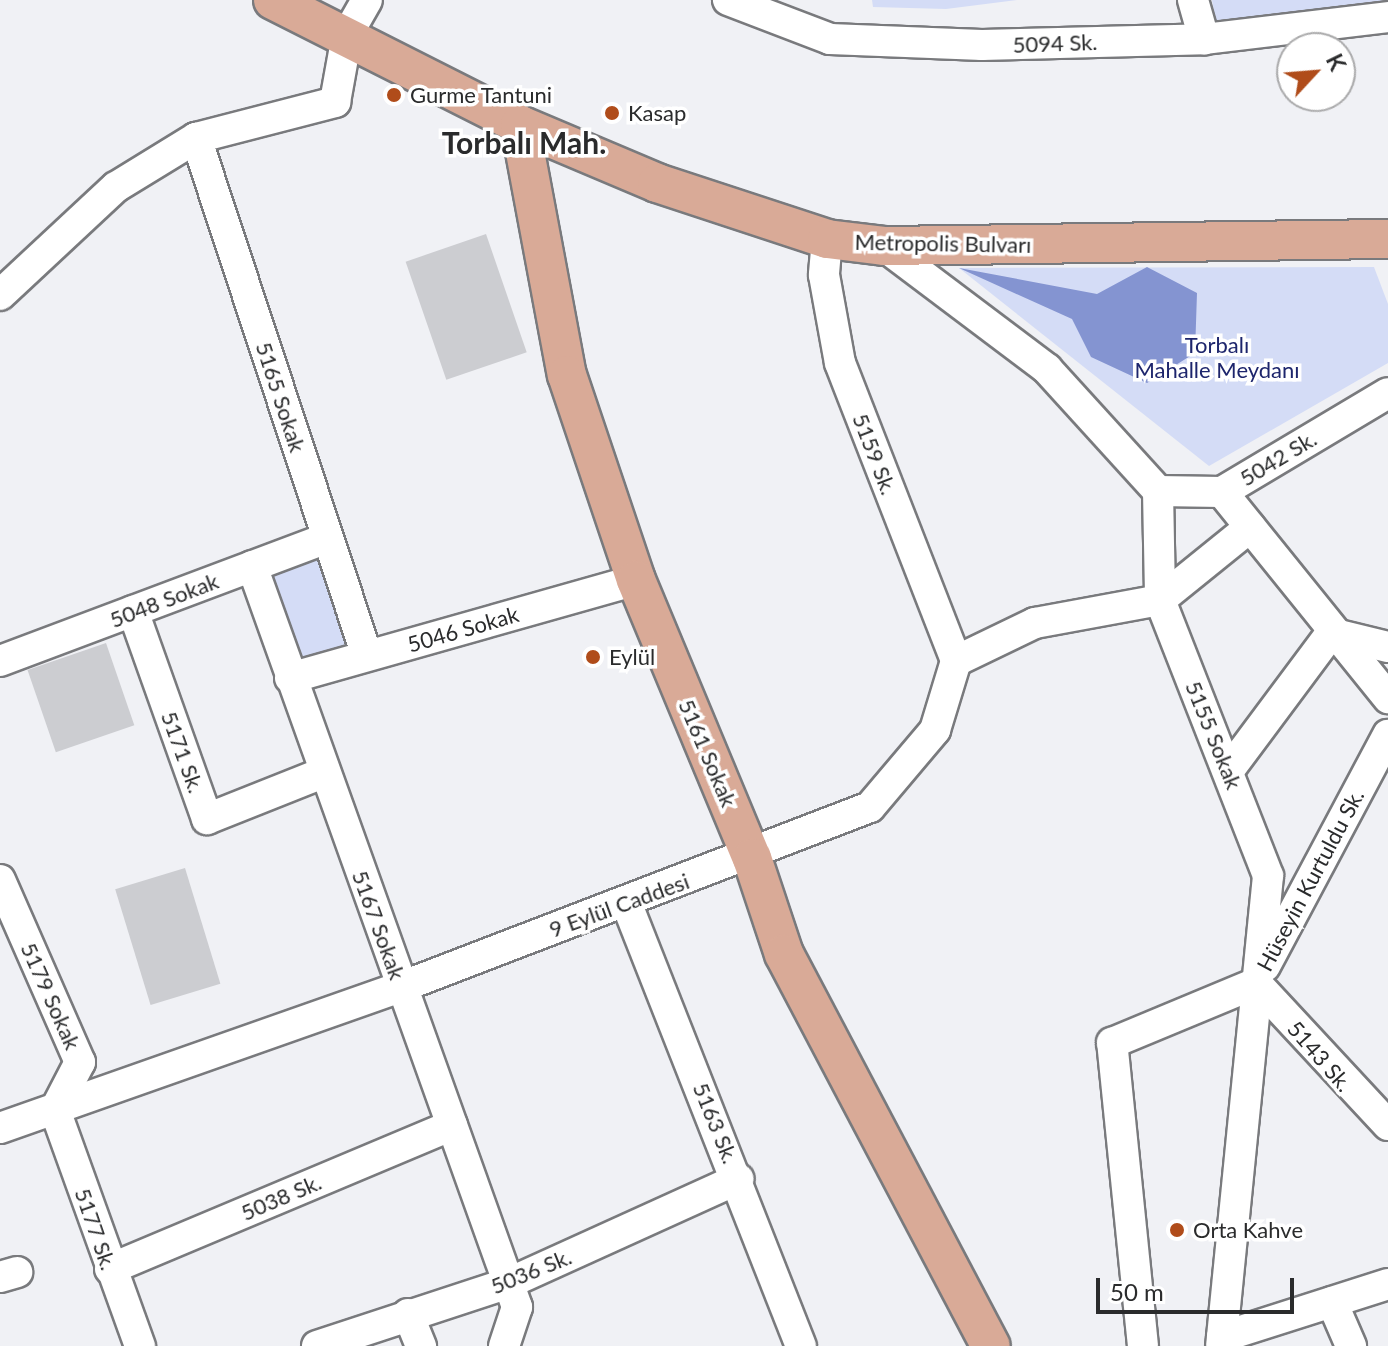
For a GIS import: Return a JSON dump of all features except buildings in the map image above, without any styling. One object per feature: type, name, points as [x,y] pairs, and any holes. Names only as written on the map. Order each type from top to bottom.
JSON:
[{"type":"main road","name":"Metropolis Bulvarı","points":[[273,0],[520,125],[657,183],[827,239],[884,246],[1388,239]]},
{"type":"main road","name":"5161 Sokak","points":[[520,125],[567,375],[636,580],[752,858],[784,954],[991,1346]]},
{"type":"street","points":[[1,293],[116,187],[196,138],[335,102],[347,35],[367,0]]},
{"type":"street","name":"5094 Sk.","points":[[728,0],[830,39],[982,45],[1204,39],[1388,17]]},
{"type":"street","points":[[1193,0],[1204,39]]},
{"type":"street","name":"5165 Sokak","points":[[196,138],[367,656]]},
{"type":"street","name":"5159 Sk.","points":[[827,239],[824,275],[840,363],[956,661]]},
{"type":"street","points":[[884,246],[1047,369],[1158,491]]},
{"type":"street","name":"5042 Sk.","points":[[1158,491],[1222,492],[1388,393]]},
{"type":"street","name":"5155 Sokak","points":[[1158,491],[1160,600],[1268,876],[1221,1342]]},
{"type":"street","points":[[1222,492],[1331,633],[1388,698]]},
{"type":"street","points":[[956,661],[1035,623],[1160,600],[1250,527]]},
{"type":"street","name":"5048 Sokak","points":[[0,661],[327,538]]},
{"type":"street","name":"5167 Sokak","points":[[252,566],[509,1283],[516,1321],[504,1346]]},
{"type":"street","name":"5046 Sokak","points":[[290,678],[636,580]]},
{"type":"street","name":"5171 Sk.","points":[[133,611],[207,819],[325,772]]},
{"type":"street","points":[[1331,633],[1388,647]]},
{"type":"street","points":[[1229,770],[1331,633]]},
{"type":"street","name":"9 Eylül Caddesi","points":[[0,1128],[401,987],[752,858],[870,807],[935,730],[956,661]]},
{"type":"street","name":"Hüseyin Kurtuldu Sk.","points":[[1256,983],[1388,735]]},
{"type":"street","name":"5179 Sokak","points":[[0,880],[80,1062],[55,1110]]},
{"type":"street","name":"5163 Sk.","points":[[626,902],[738,1179],[801,1346]]},
{"type":"street","points":[[1143,1346],[1112,1043],[1256,983]]},
{"type":"street","name":"5143 Sk.","points":[[1256,983],[1382,1122],[1388,1149]]},
{"type":"street","name":"5177 Sk.","points":[[55,1110],[140,1346]]},
{"type":"street","name":"5038 Sk.","points":[[110,1269],[452,1125]]},
{"type":"street","name":"5036 Sk.","points":[[317,1346],[509,1283],[738,1179]]},
{"type":"street","points":[[1221,1342],[1388,1284]]},
{"type":"street","points":[[1332,1302],[1351,1346]]},
{"type":"street","points":[[408,1314],[421,1346]]},
{"type":"green space","points":[[872,0],[1017,0],[946,9],[873,7]]},
{"type":"green space","points":[[1212,0],[1388,0],[1388,2],[1216,24]]},
{"type":"green space","name":"Torbalı Mahalle Meydanı","points":[[1374,267],[1388,304],[1388,363],[1209,466],[959,268]]},
{"type":"green space","points":[[327,538],[368,656],[292,682],[251,564]]},
{"type":"water","points":[[1147,267],[1197,293],[1195,353],[1147,383],[1091,357],[1072,319],[959,268],[1097,294]]},
{"type":"place","name":"Gurme Tantuni","points":[[394,95]]},
{"type":"place","name":"Kasap","points":[[612,113]]},
{"type":"place","name":"Eylül","points":[[593,657]]},
{"type":"place","name":"Orta Kahve","points":[[1177,1230]]},
{"type":"district","name":"Torbalı Mah.","points":[[524,142]]}]
